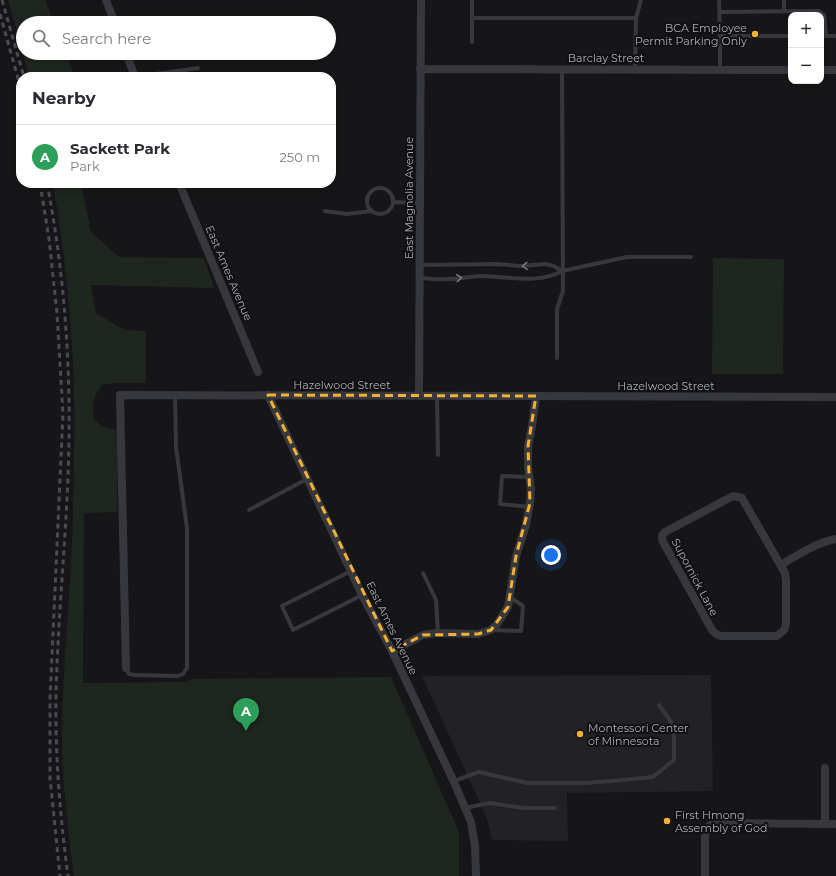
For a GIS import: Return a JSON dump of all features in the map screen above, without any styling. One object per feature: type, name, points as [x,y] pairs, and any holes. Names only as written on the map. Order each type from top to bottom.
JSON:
[{"type":"street","points":[[106,0],[112,16]]},
{"type":"street","name":"East Magnolia Avenue","points":[[420,0],[420,396]]},
{"type":"street","points":[[129,60],[133,72]]},
{"type":"street","name":"Barclay Street","points":[[420,69],[788,70]]},
{"type":"street","points":[[824,70],[836,70]]},
{"type":"street","name":"East Ames Avenue","points":[[181,188],[258,372]]},
{"type":"street","name":"Hazelwood Street","points":[[126,668],[120,395],[836,397]]},
{"type":"street","name":"East Ames Avenue","points":[[268,396],[352,571],[362,595],[392,651],[454,782],[471,822],[474,840],[476,876]]},
{"type":"street","points":[[392,651],[423,635],[478,634],[491,630],[498,624],[508,607],[516,556],[530,507],[531,489],[528,467],[528,446],[536,396]]},
{"type":"street","name":"Supornick Lane","points":[[738,496],[743,500],[781,565],[786,581],[786,624],[781,634],[777,636],[721,636],[712,630],[706,621],[662,540],[662,536],[670,529],[728,498],[738,496]]},
{"type":"street","points":[[781,565],[811,548],[836,539]]},
{"type":"street","points":[[825,768],[825,824]]},
{"type":"street","points":[[705,876],[705,835],[709,826],[713,823],[836,824]]},
{"type":"lane","points":[[472,0],[472,42]]},
{"type":"lane","points":[[636,69],[636,18],[641,0]]},
{"type":"lane","points":[[719,0],[720,69]]},
{"type":"lane","points":[[784,0],[784,11]]},
{"type":"lane","points":[[719,12],[820,12]]},
{"type":"lane","points":[[472,18],[636,18]]},
{"type":"lane","points":[[720,36],[788,36]]},
{"type":"lane","points":[[824,36],[836,36]]},
{"type":"lane","points":[[170,72],[198,68]]},
{"type":"lane","points":[[557,358],[556,308],[563,291],[562,69]]},
{"type":"lane","points":[[325,211],[347,214],[371,211],[379,214],[387,212],[390,210],[393,202],[391,193],[388,190],[379,187],[374,188],[368,194],[367,204],[371,211]]},
{"type":"lane","points":[[393,202],[419,203]]},
{"type":"lane","points":[[420,278],[447,280],[483,276],[541,278],[553,276],[562,271],[627,256],[691,257]]},
{"type":"lane","points":[[420,265],[497,264],[521,266],[545,264],[554,266],[562,271]]},
{"type":"lane","points":[[126,668],[129,674],[134,676],[178,676],[183,674],[187,668],[187,528],[176,447],[175,395]]},
{"type":"lane","points":[[437,396],[438,455]]},
{"type":"lane","points":[[529,477],[502,476],[500,504],[530,507]]},
{"type":"lane","points":[[249,510],[308,479]]},
{"type":"lane","points":[[352,571],[282,606],[293,630],[362,595]]},
{"type":"lane","points":[[423,573],[436,600],[438,634]]},
{"type":"lane","points":[[491,630],[522,631],[523,606],[510,597]]},
{"type":"lane","points":[[454,782],[479,772],[527,783],[585,783],[653,777],[674,760],[674,726],[659,705]]},
{"type":"lane","points":[[465,808],[490,803],[524,808],[555,808]]},
{"type":"highlighted area","points":[[268,395],[536,396],[528,446],[530,503],[516,556],[508,607],[491,630],[478,634],[423,635],[392,651]]},
{"type":"shaded area","points":[[8,0],[45,0],[51,16],[16,16],[16,28]]},
{"type":"shaded area","points":[[25,60],[69,60],[73,72],[28,72]]},
{"type":"shaded area","points":[[54,188],[82,188],[91,232],[119,257],[204,258],[214,288],[91,285],[96,313],[124,330],[146,331],[146,383],[113,383],[102,385],[96,394],[94,402],[94,420],[103,427],[114,429],[118,432],[117,512],[84,513],[83,683],[188,682],[192,679],[391,677],[459,832],[459,876],[74,876],[64,789],[62,709],[71,567],[74,376],[70,313]]},
{"type":"shaded area","points":[[713,258],[784,259],[783,374],[712,374]]},
{"type":"shaded area","name":"Montessori Center of Minnesota","points":[[711,675],[713,791],[567,793],[568,841],[492,840],[486,816],[422,676]]},
{"type":"railway","points":[[2,0],[16,49]]},
{"type":"railway","points":[[0,14],[16,72]]},
{"type":"railway","points":[[19,60],[23,72]]},
{"type":"railway","points":[[41,188],[49,239],[57,313],[63,414],[50,699],[50,778],[60,876]]},
{"type":"railway","points":[[48,188],[53,214],[61,277],[67,341],[69,405],[68,469],[56,695],[56,740],[59,786],[68,876]]},
{"type":"place","name":"BCA Employee Permit Parking Only","points":[[755,34]]},
{"type":"place","name":"Sackett Park","points":[[246,731]]},
{"type":"place","name":"Montessori Center of Minnesota","points":[[580,734]]},
{"type":"place","name":"First Hmong Assembly of God","points":[[667,821]]}]
